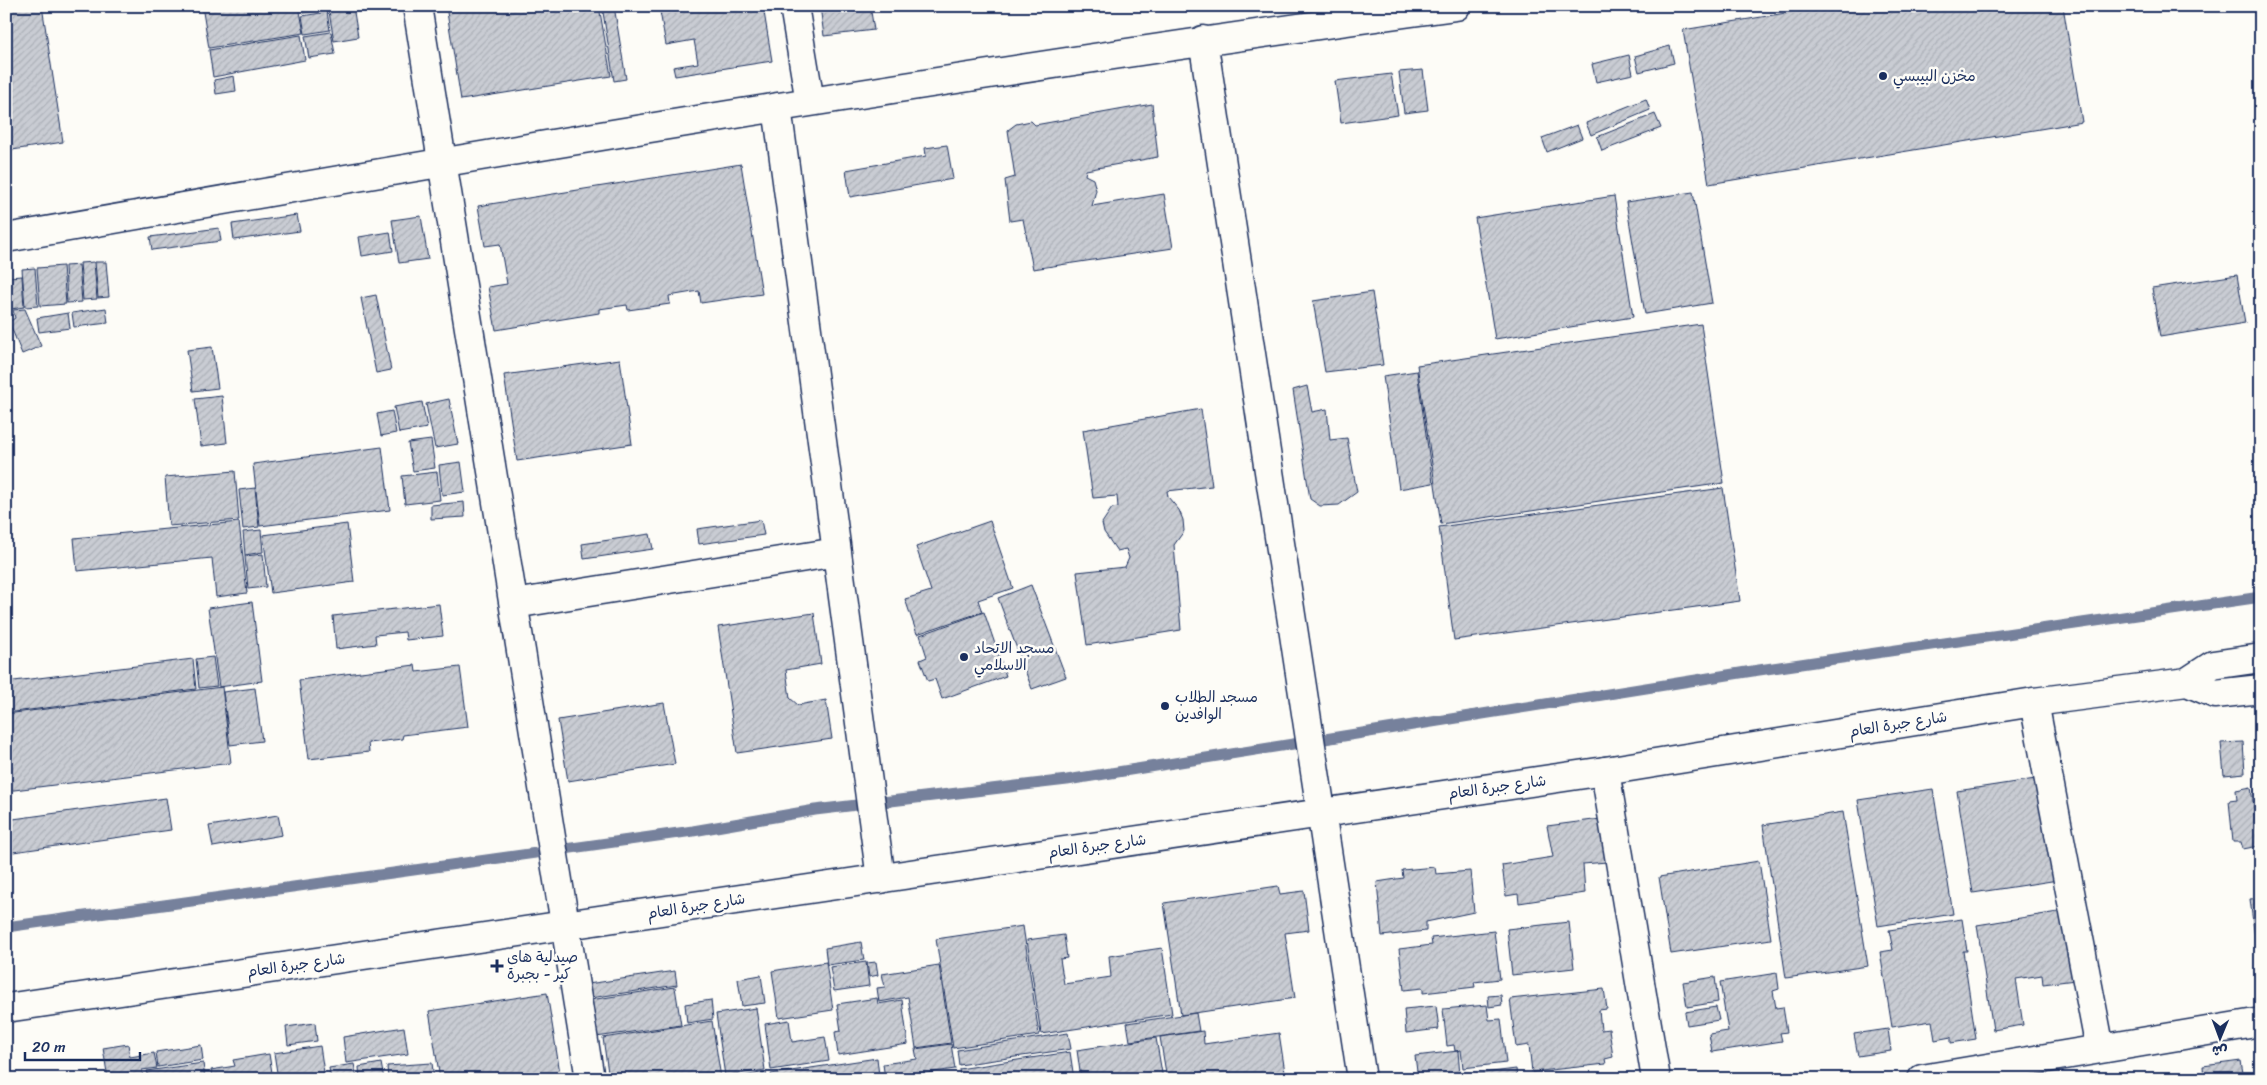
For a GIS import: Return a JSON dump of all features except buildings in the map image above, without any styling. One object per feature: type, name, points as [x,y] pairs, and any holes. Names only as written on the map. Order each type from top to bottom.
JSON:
[{"type":"street","points":[[417,6],[590,1079]]},
{"type":"street","points":[[794,6],[810,102]]},
{"type":"street","points":[[6,238],[443,161],[777,107],[1203,40],[1456,6]]},
{"type":"street","points":[[1203,40],[1362,1079]]},
{"type":"street","points":[[777,107],[881,879]]},
{"type":"street","points":[[514,604],[837,552]]},
{"type":"street","points":[[2187,682],[2213,665],[2261,658]]},
{"type":"street","points":[[2187,682],[2214,694],[2261,689]]},
{"type":"street","name":"شارع جبرة العام","points":[[6,1008],[1604,771],[2034,702],[2187,682]]},
{"type":"street","points":[[2034,702],[2100,1050]]},
{"type":"street","points":[[1604,771],[1656,1079]]},
{"type":"street","points":[[1922,1079],[2261,1022]]},
{"type":"waterway","points":[[6,927],[693,831],[815,810],[1067,780],[1759,670],[2261,597]]},
{"type":"place","name":"مخزن البيبسي","points":[[1883,76]]},
{"type":"place","name":"مسجد الاتحاد الاسلامي","points":[[964,657]]},
{"type":"place","name":"مسجد الطلاب الوافدين","points":[[1165,706]]},
{"type":"place","name":"صيدلية هاي كير - بجبرة","points":[[497,966]]}]
